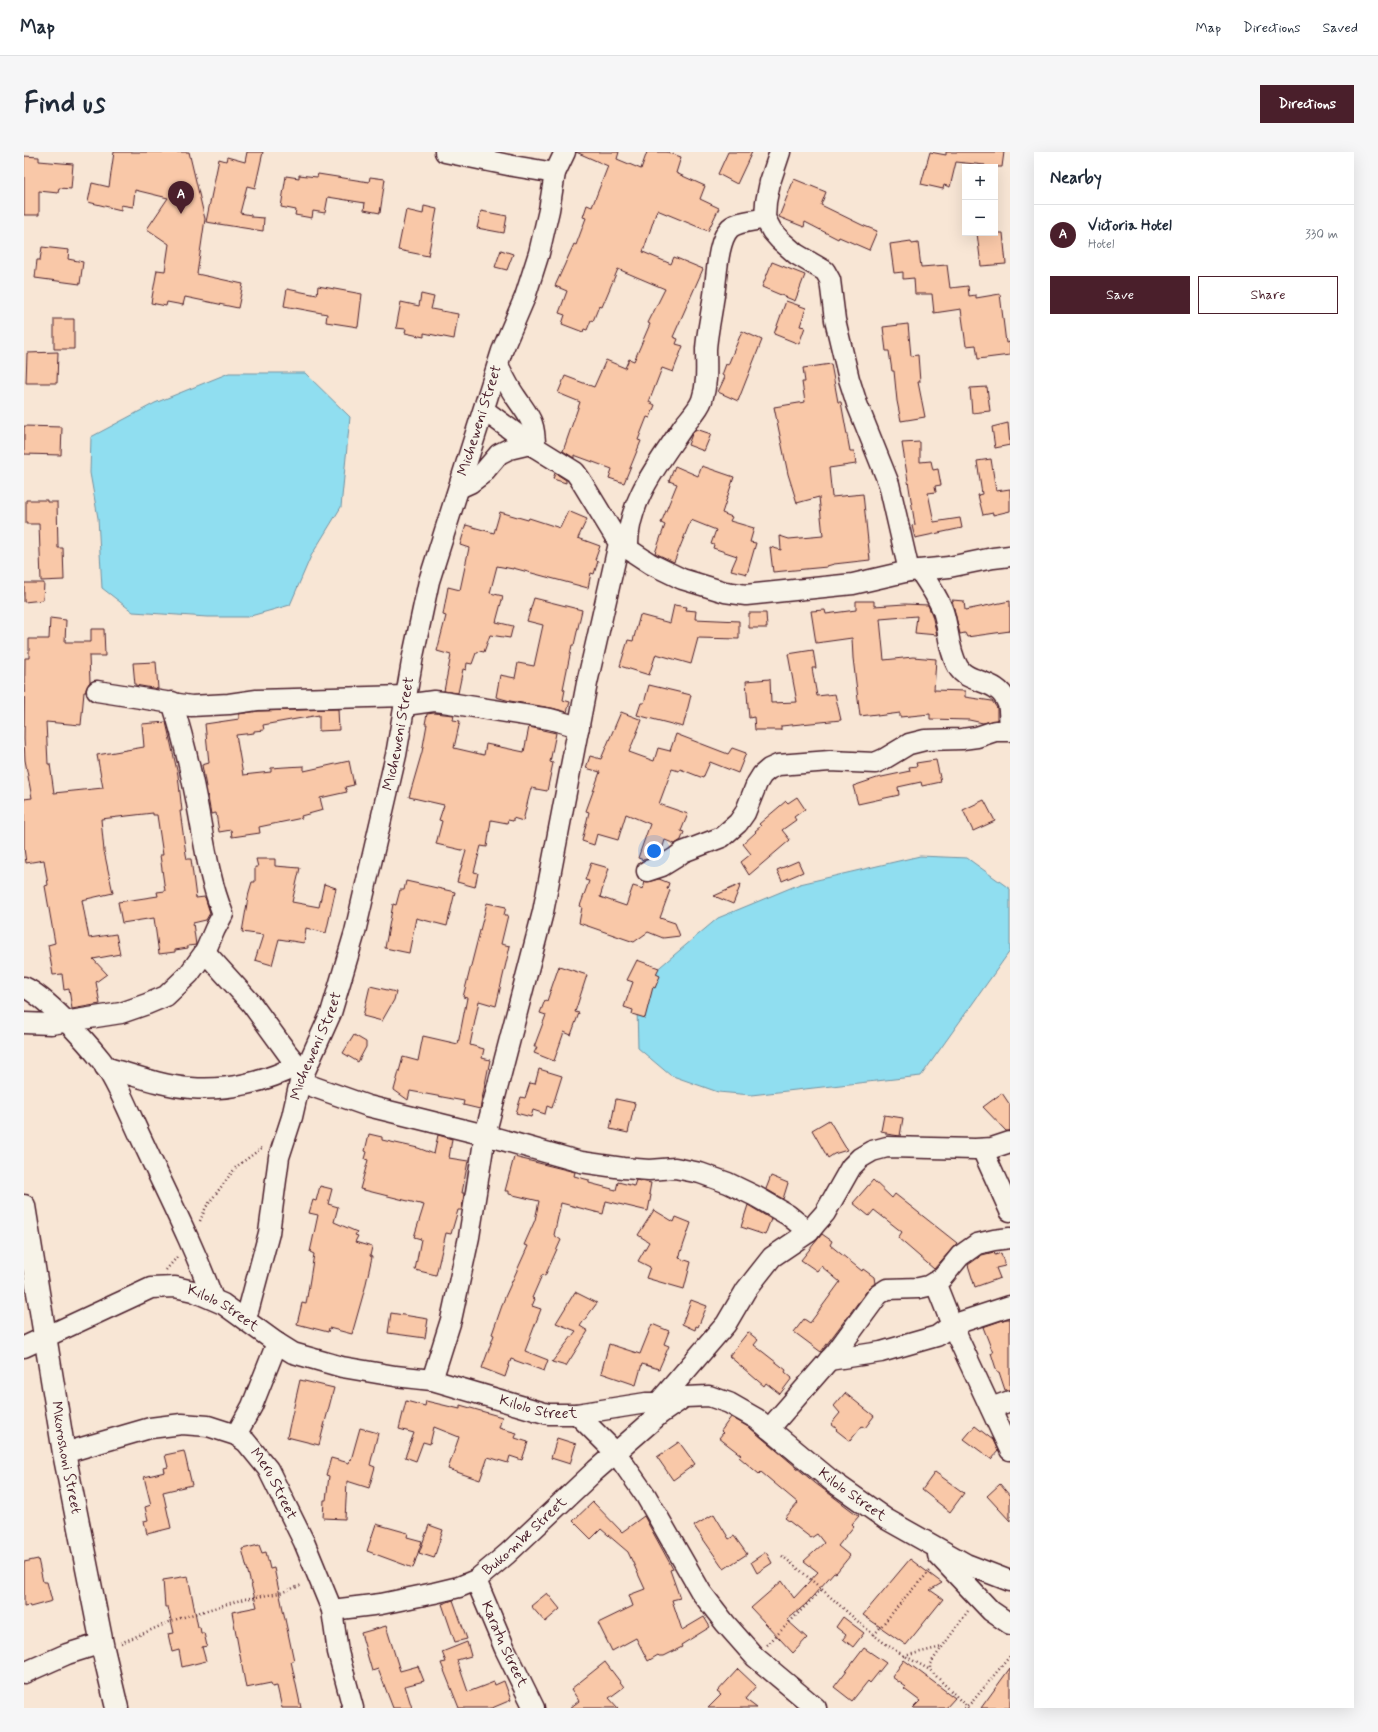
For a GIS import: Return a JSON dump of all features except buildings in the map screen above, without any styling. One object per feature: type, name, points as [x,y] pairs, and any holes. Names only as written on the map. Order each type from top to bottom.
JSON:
[{"type":"street","points":[[445,152],[555,173]]},
{"type":"street","name":"Micheweni Street","points":[[246,1319],[269,1233],[279,1157],[292,1117],[301,1073],[331,1013],[355,932],[387,796],[429,581],[498,365],[525,297],[539,253],[549,210],[555,173],[565,152]]},
{"type":"street","points":[[647,871],[662,866],[683,852],[722,837],[738,824],[745,813],[757,783],[762,775],[769,769],[778,765],[830,761],[874,763],[914,743],[925,740],[977,737],[995,731],[1010,730],[1008,705],[997,689],[988,683],[963,675],[958,666],[948,638],[943,611],[915,571],[889,484],[857,404],[849,379],[836,320],[830,280],[825,271],[796,254],[780,240],[772,231],[765,218],[769,188],[780,152]]},
{"type":"street","points":[[432,1380],[451,1320],[461,1277],[469,1237],[485,1135],[543,912],[602,615],[623,546],[628,536],[634,511],[643,489],[670,446],[702,401],[707,371],[706,348],[708,331],[721,247],[730,228],[737,224],[765,218]]},
{"type":"street","points":[[498,365],[514,395],[529,414],[534,426],[532,446]]},
{"type":"street","points":[[484,410],[532,446],[577,476],[623,546],[651,564],[682,579],[712,589],[746,595],[853,584],[915,571],[1010,556]]},
{"type":"street","points":[[459,488],[470,483],[482,474],[499,454],[508,449],[532,446]]},
{"type":"street","points":[[97,691],[191,706],[229,704],[256,700],[443,702],[485,710],[537,716],[579,727]]},
{"type":"street","points":[[24,1023],[51,1024],[120,1013],[166,996],[189,974],[205,952],[214,929],[223,914],[216,897],[206,857],[184,738],[172,702]]},
{"type":"street","points":[[205,952],[251,1003],[301,1073]]},
{"type":"street","points":[[24,987],[31,990],[46,1001],[102,1061],[117,1088],[190,1242],[213,1299]]},
{"type":"street","points":[[105,1067],[154,1081],[191,1088],[221,1087],[256,1082],[284,1073],[301,1073],[368,1106],[593,1164],[649,1170],[675,1168],[700,1173],[728,1183],[755,1196],[788,1215],[808,1232]]},
{"type":"street","points":[[658,1403],[726,1324],[746,1290],[772,1257],[808,1232],[825,1213],[851,1167],[860,1158],[872,1151],[887,1147],[957,1150],[982,1148],[1010,1142]]},
{"type":"street","points":[[982,1148],[1010,1211]]},
{"type":"street","name":"Mkoroshoni Street","points":[[24,1206],[64,1453],[117,1708]]},
{"type":"street","points":[[769,1429],[829,1360],[878,1295],[886,1289],[919,1288],[935,1282],[942,1278],[960,1256],[977,1244],[1010,1238]]},
{"type":"street","points":[[935,1282],[952,1325],[1010,1450]]},
{"type":"street","name":"Kilolo Street","points":[[24,1347],[151,1288],[175,1287],[213,1299],[223,1304],[246,1319],[277,1344],[292,1353],[342,1367],[395,1376],[432,1380],[537,1412],[548,1414],[577,1414],[646,1403],[658,1403],[685,1397],[709,1396],[729,1403],[757,1420],[832,1482],[935,1552],[1010,1581]]},
{"type":"street","points":[[829,1360],[881,1352],[937,1336],[952,1325],[1010,1306]]},
{"type":"street","points":[[236,1435],[252,1406],[277,1344]]},
{"type":"street","name":"Bukombe Street","points":[[332,1610],[381,1604],[434,1593],[460,1587],[476,1580],[507,1554],[596,1470],[660,1414],[685,1397]]},
{"type":"street","points":[[991,1408],[1010,1402]]},
{"type":"street","points":[[577,1414],[616,1453],[646,1496],[701,1592],[725,1623],[755,1657],[816,1708]]},
{"type":"street","name":"Meru Street","points":[[64,1453],[150,1428],[182,1424],[208,1426],[236,1435],[246,1442],[268,1469],[304,1542],[332,1610],[338,1652],[353,1708]]},
{"type":"street","points":[[935,1552],[977,1598],[991,1611],[1010,1624]]},
{"type":"street","name":"Karatu Street","points":[[476,1580],[505,1649],[534,1708]]},
{"type":"street","points":[[24,1673],[67,1654],[103,1646]]},
{"type":"path","points":[[151,1288],[190,1242],[206,1207],[236,1167],[265,1146]]},
{"type":"path","points":[[874,1635],[908,1594],[935,1552]]},
{"type":"path","points":[[782,1556],[874,1635],[904,1656],[930,1670],[966,1708],[1010,1656]]},
{"type":"path","points":[[103,1646],[174,1620],[244,1599],[280,1593],[294,1587],[320,1581]]},
{"type":"path","points":[[755,1657],[822,1589]]},
{"type":"path","points":[[930,1670],[930,1664],[977,1598]]},
{"type":"path","points":[[904,1656],[942,1647]]},
{"type":"water","points":[[229,373],[305,373],[350,417],[341,507],[311,556],[290,605],[247,617],[207,617],[133,612],[102,588],[98,518],[90,473],[91,437],[155,403]]},
{"type":"water","points":[[920,856],[967,858],[1010,889],[1010,951],[921,1076],[751,1095],[718,1092],[670,1075],[638,1048],[637,1008],[648,977],[718,918],[800,884]]},
{"type":"place","name":"Victoria Hotel","points":[[181,214]]}]
